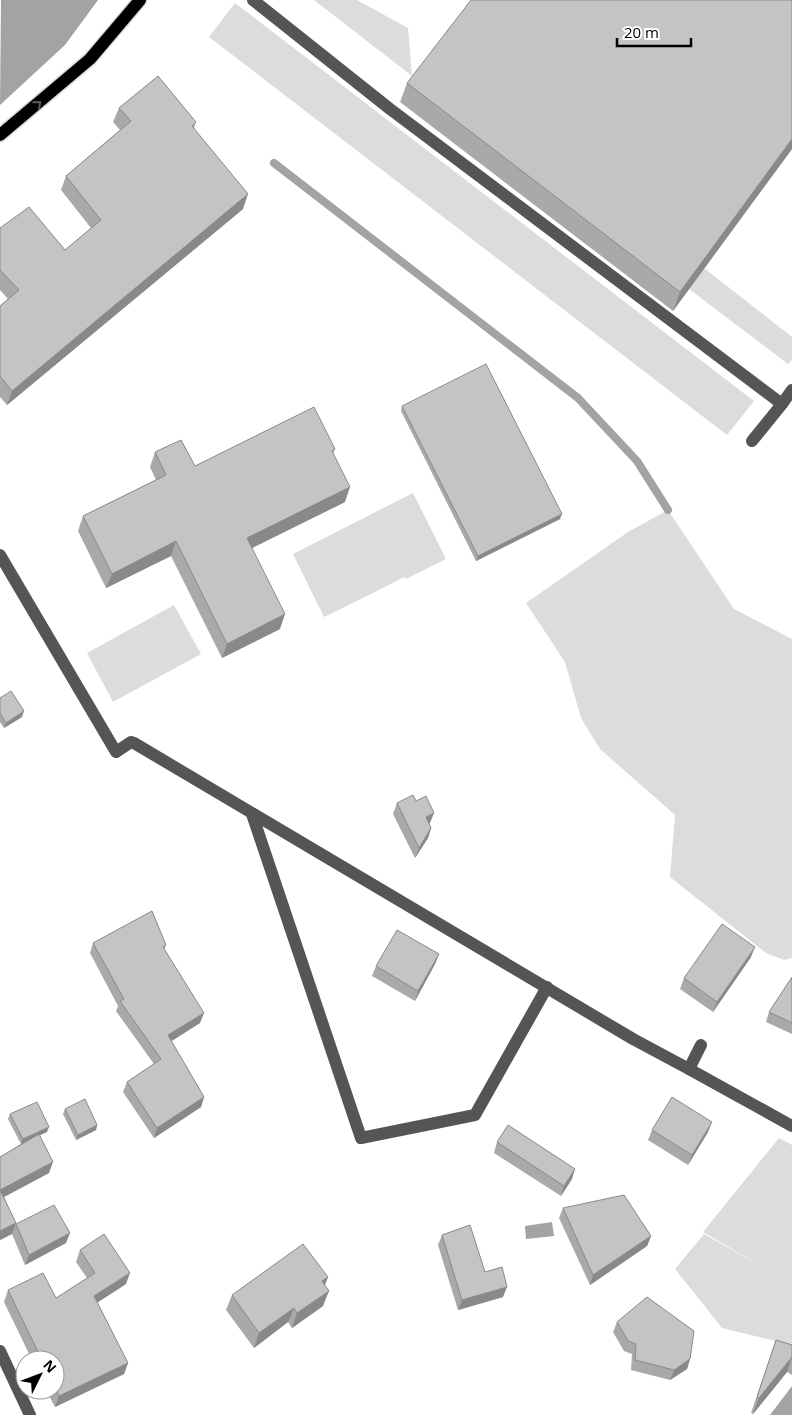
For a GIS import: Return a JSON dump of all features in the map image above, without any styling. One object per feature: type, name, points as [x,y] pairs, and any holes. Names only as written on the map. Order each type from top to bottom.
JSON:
[{"type":"main road","points":[[0,135],[90,59],[140,0]]},
{"type":"street","points":[[252,0],[390,109],[782,404]]},
{"type":"street","points":[[752,441],[792,390]]},
{"type":"street","points":[[0,554],[116,752],[131,742],[633,1039],[792,1126]]},
{"type":"street","points":[[252,814],[361,1138],[475,1115],[547,987]]},
{"type":"street","points":[[689,1069],[701,1045]]},
{"type":"street","points":[[0,1351],[30,1415]]},
{"type":"shaded area","points":[[1,0],[98,0],[65,45],[0,105]]},
{"type":"shaded area","points":[[314,0],[357,0],[408,28],[412,76]]},
{"type":"shaded area","points":[[235,3],[754,401],[727,435],[209,37]]},
{"type":"shaded area","points":[[704,268],[792,337],[792,360],[788,364],[689,289]]},
{"type":"shaded area","points":[[413,493],[446,559],[406,579],[404,577],[324,617],[293,554]]},
{"type":"shaded area","points":[[668,510],[734,609],[792,639],[792,958],[784,960],[766,953],[670,877],[675,815],[600,749],[581,718],[565,662],[526,603],[628,532]]},
{"type":"shaded area","points":[[174,605],[201,654],[113,702],[87,653]]},
{"type":"shaded area","points":[[779,1138],[792,1145],[792,1345],[722,1328],[675,1269],[704,1234],[766,1269],[703,1232]]},
{"type":"shaded area","points":[[552,1222],[554,1236],[526,1239],[525,1226]]},
{"type":"shaded area","points":[[792,1386],[792,1415],[770,1415]]},
{"type":"building","points":[[471,0],[792,0],[792,139],[680,292],[407,83]]},
{"type":"building","points":[[158,76],[196,122],[192,126],[248,194],[12,391],[0,376],[0,306],[19,290],[0,270],[0,228],[29,207],[65,250],[101,220],[66,176],[131,121],[119,108]]},
{"type":"building","points":[[486,364],[562,514],[478,556],[402,406]]},
{"type":"building","points":[[314,407],[335,449],[332,451],[350,487],[247,538],[285,614],[227,644],[176,541],[112,574],[83,516],[166,475],[155,452],[181,440],[195,466]]},
{"type":"building","points":[[11,691],[24,711],[6,723],[0,713],[0,698]]},
{"type":"building","points":[[413,795],[416,801],[426,796],[434,813],[426,817],[431,828],[419,848],[397,803]]},
{"type":"building","points":[[152,911],[166,945],[163,947],[204,1013],[168,1035],[204,1097],[157,1128],[127,1082],[161,1059],[120,1001],[124,999],[93,943]]},
{"type":"building","points":[[722,924],[755,947],[717,1002],[684,978]]},
{"type":"building","points":[[397,930],[439,954],[418,991],[376,966]]},
{"type":"building","points":[[792,977],[792,1023],[769,1012]]},
{"type":"building","points":[[672,1097],[712,1122],[692,1155],[652,1130]]},
{"type":"building","points":[[85,1099],[97,1125],[78,1135],[65,1109]]},
{"type":"building","points":[[37,1102],[49,1127],[23,1139],[10,1114]]},
{"type":"building","points":[[508,1125],[575,1169],[564,1186],[497,1142]]},
{"type":"building","points":[[39,1134],[53,1162],[0,1190],[0,1157]]},
{"type":"building","points":[[0,1190],[16,1223],[0,1231]]},
{"type":"building","points":[[624,1195],[651,1236],[593,1275],[563,1208]]},
{"type":"building","points":[[54,1205],[70,1233],[29,1255],[16,1224]]},
{"type":"building","points":[[470,1225],[485,1272],[502,1267],[507,1287],[462,1300],[442,1235]]},
{"type":"building","points":[[104,1234],[130,1273],[94,1296],[128,1363],[65,1393],[65,1350],[37,1350],[8,1290],[43,1273],[56,1298],[95,1273],[80,1250]]},
{"type":"building","points":[[303,1244],[328,1277],[322,1281],[329,1291],[297,1313],[294,1308],[259,1333],[232,1295]]},
{"type":"building","points":[[647,1297],[694,1331],[690,1359],[674,1370],[635,1360],[636,1344],[628,1341],[617,1322]]},
{"type":"building","points":[[776,1340],[792,1345],[792,1357],[759,1398],[757,1397]]},
{"type":"waterway","points":[[274,163],[578,398],[637,461],[668,510]]}]
